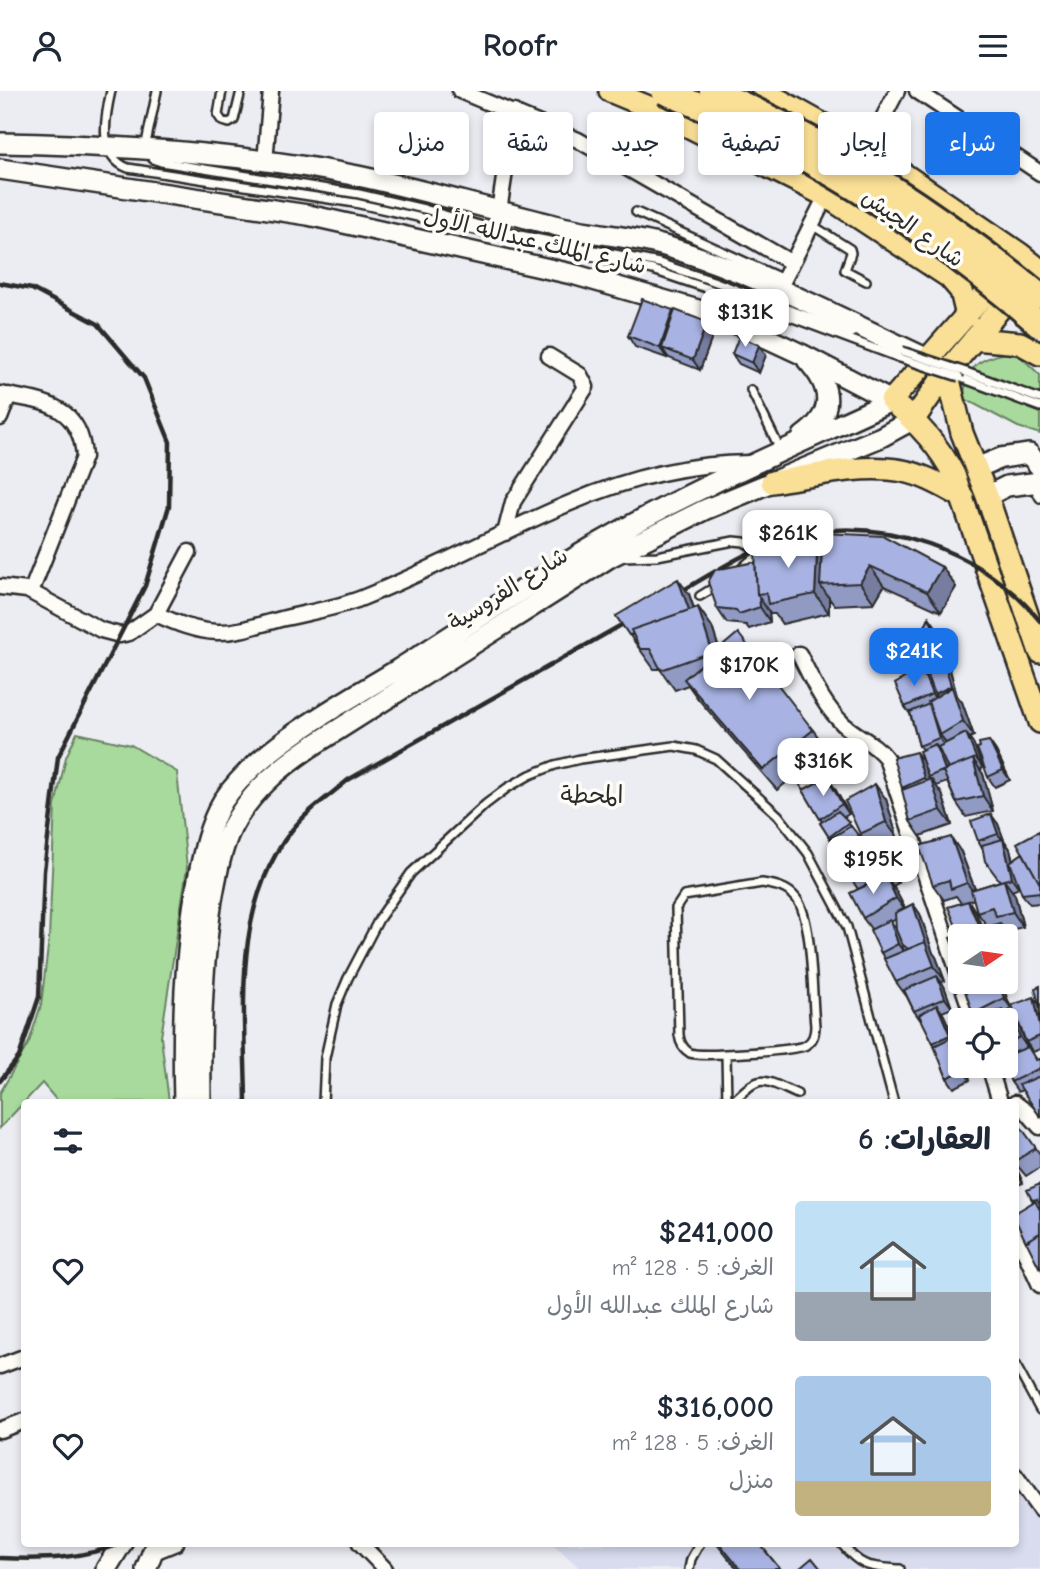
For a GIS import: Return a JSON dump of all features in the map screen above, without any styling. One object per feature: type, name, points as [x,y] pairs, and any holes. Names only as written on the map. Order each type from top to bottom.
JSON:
[{"type":"highway","name":"شارع الجيش","points":[[663,91],[765,138],[850,184],[932,237],[1040,325]]},
{"type":"highway","name":"شارع الجيش","points":[[712,91],[838,154],[990,255],[1040,296]]},
{"type":"main road","points":[[610,91],[658,111],[826,196],[948,277],[961,291],[967,316]]},
{"type":"main road","points":[[764,91],[818,121]]},
{"type":"main road","name":"شارع الملك عبدالله الأول","points":[[0,143],[145,148],[358,176],[558,226],[667,246],[781,285],[957,374]]},
{"type":"main road","name":"شارع الملك عبدالله الأول","points":[[0,169],[307,215],[576,275],[722,317],[891,401],[914,419],[946,459],[963,497],[1040,722]]},
{"type":"main road","points":[[905,175],[1034,262]]},
{"type":"main road","name":"شارع الفروسية","points":[[184,1099],[184,995],[192,912],[201,861],[222,803],[263,759],[290,739],[601,542],[755,463],[891,401],[967,316],[1034,262]]},
{"type":"main road","name":"شارع الفروسية","points":[[201,1099],[201,1009],[207,932],[216,879],[226,841],[235,820],[264,782],[309,748],[610,557],[704,510],[881,437],[914,419],[957,374],[974,339],[1034,262]]},
{"type":"main road","points":[[974,339],[1020,343],[1040,354]]},
{"type":"main road","points":[[781,452],[810,432],[826,410],[827,390],[823,380],[801,354]]},
{"type":"main road","points":[[957,374],[962,433],[987,496],[1040,652]]},
{"type":"main road","points":[[976,468],[1002,458],[1037,473]]},
{"type":"main road","points":[[772,482],[883,468],[928,478],[963,497]]},
{"type":"main road","points":[[987,496],[1037,473]]},
{"type":"main road","points":[[106,1569],[120,1547]]},
{"type":"main road","points":[[122,1569],[130,1547]]},
{"type":"street","points":[[265,162],[271,91]]},
{"type":"street","points":[[460,91],[514,112]]},
{"type":"street","points":[[886,112],[897,91]]},
{"type":"street","points":[[916,91],[1040,173]]},
{"type":"street","points":[[573,138],[792,263]]},
{"type":"street","points":[[499,211],[504,175]]},
{"type":"street","points":[[781,285],[826,196]]},
{"type":"street","points":[[505,533],[513,502],[586,387],[580,375],[549,356]]},
{"type":"street","points":[[0,418],[5,395],[41,401],[57,407],[76,426],[83,441],[84,457],[31,592]]},
{"type":"street","points":[[156,614],[177,624],[202,630],[235,630],[361,599],[570,503],[627,482],[688,467],[718,463],[755,463]]},
{"type":"street","points":[[0,587],[31,592],[110,634],[129,633],[156,614],[189,552]]},
{"type":"street","points":[[799,654],[827,708],[859,737],[881,751],[886,758],[948,943]]},
{"type":"street","points":[[808,782],[840,766],[854,750],[859,737]]},
{"type":"street","points":[[990,1078],[993,1099]]},
{"type":"street","points":[[1019,1108],[1040,1128]]},
{"type":"street","points":[[1019,1240],[1040,1285]]},
{"type":"street","points":[[0,1366],[21,1358]]},
{"type":"street","points":[[0,1430],[21,1422]]},
{"type":"street","points":[[1019,1481],[1040,1510]]},
{"type":"street","points":[[152,1555],[168,1547]]},
{"type":"street","points":[[364,1547],[385,1569]]},
{"type":"lane","points":[[111,91],[106,120],[106,145],[114,160],[128,168],[223,181],[389,210],[498,237],[653,270],[901,354],[1040,407]]},
{"type":"lane","points":[[157,91],[145,148],[153,159],[161,162],[359,194],[519,235],[659,263],[713,281],[901,354]]},
{"type":"lane","points":[[222,91],[218,115],[222,121],[229,123],[234,120],[241,91]]},
{"type":"lane","points":[[636,212],[781,285]]},
{"type":"lane","points":[[811,225],[850,249],[845,270],[866,281]]},
{"type":"lane","points":[[957,374],[1040,399]]},
{"type":"lane","points":[[751,390],[781,452]]},
{"type":"lane","points":[[610,557],[657,556],[734,541],[744,542],[764,554]]},
{"type":"lane","points":[[733,576],[750,561],[775,551]]},
{"type":"lane","points":[[700,596],[722,583]]},
{"type":"lane","points":[[323,1099],[325,1058],[338,1004],[348,978],[380,919],[411,873],[486,804],[530,775],[580,759],[674,746],[696,750],[716,759],[778,815],[808,853],[839,910],[853,945],[893,1099]]},
{"type":"lane","points":[[762,883],[774,885],[786,889],[803,907],[815,1033],[809,1044],[797,1048],[726,1054],[694,1054],[688,1052],[680,1042],[676,908],[684,896],[692,894],[762,883]]},
{"type":"lane","points":[[726,1054],[729,1099]]},
{"type":"lane","points":[[734,1099],[759,1080],[768,1081],[797,1094]]},
{"type":"lane","points":[[1019,1371],[1040,1410]]},
{"type":"lane","points":[[689,1569],[691,1559],[698,1547]]},
{"type":"lane","points":[[844,1547],[855,1560],[865,1566],[900,1569]]},
{"type":"shaded area","points":[[1019,1492],[1040,1521],[1040,1569],[581,1569],[556,1547],[1019,1547]]},
{"type":"green space","points":[[1006,353],[1020,356],[1040,375],[1040,434],[1018,427],[963,398],[975,366],[987,358]]},
{"type":"green space","points":[[77,733],[131,745],[177,772],[187,868],[161,1037],[169,1099],[55,1099],[42,1083],[27,1099],[21,1099],[21,1106],[0,1128],[0,1093],[29,1042],[41,1005],[49,938],[55,806],[66,757]]},
{"type":"building","points":[[642,299],[673,310],[660,348],[628,336]]},
{"type":"building","points":[[675,310],[707,322],[693,360],[662,348]]},
{"type":"building","points":[[739,336],[759,345],[752,363],[732,354]]},
{"type":"building","points":[[823,533],[884,536],[942,567],[927,592],[870,566],[860,583],[820,585]]},
{"type":"building","points":[[818,534],[815,594],[768,604],[766,593],[757,594],[755,551]]},
{"type":"building","points":[[755,562],[760,607],[739,614],[736,610],[717,608],[708,582],[715,570]]},
{"type":"building","points":[[678,579],[689,610],[631,630],[633,634],[629,635],[616,616]]},
{"type":"building","points":[[698,607],[712,652],[661,670],[650,649],[640,649],[631,630]]},
{"type":"building","points":[[929,617],[942,650],[925,661],[917,646]]},
{"type":"building","points":[[738,633],[813,730],[763,770],[684,679]]},
{"type":"building","points":[[942,656],[951,686],[935,694],[924,665]]},
{"type":"building","points":[[921,667],[932,694],[905,707],[895,684]]},
{"type":"building","points":[[952,687],[963,721],[940,735],[928,702]]},
{"type":"building","points":[[929,704],[939,738],[919,746],[910,712]]},
{"type":"building","points":[[966,733],[976,758],[948,769],[938,747]]},
{"type":"building","points":[[989,741],[1003,770],[988,777],[977,748],[980,747],[979,743]]},
{"type":"building","points":[[935,744],[945,770],[928,777],[919,751]]},
{"type":"building","points":[[916,752],[924,778],[902,788],[893,758]]},
{"type":"building","points":[[973,759],[983,796],[956,802],[943,771]]},
{"type":"building","points":[[827,777],[842,804],[820,819],[803,790]]},
{"type":"building","points":[[931,779],[941,810],[910,821],[902,790]]},
{"type":"building","points":[[875,784],[886,822],[860,834],[845,801]]},
{"type":"building","points":[[838,811],[849,822],[829,837],[820,823]]},
{"type":"building","points":[[991,814],[998,834],[978,841],[971,821]]},
{"type":"building","points":[[851,826],[862,840],[840,855],[831,838]]},
{"type":"building","points":[[1039,831],[1040,834],[1040,884],[1017,843]]},
{"type":"building","points":[[951,837],[967,883],[951,889],[949,880],[933,885],[919,846]]},
{"type":"building","points":[[1003,839],[1012,878],[1000,881],[985,861],[982,845]]},
{"type":"building","points":[[1023,853],[1040,884],[1040,892],[1022,894],[1010,862]]},
{"type":"building","points":[[863,854],[872,868],[885,860],[891,873],[858,889],[843,867]]},
{"type":"building","points":[[886,876],[896,898],[863,918],[850,893]]},
{"type":"building","points":[[1004,880],[1013,912],[996,916],[992,907],[977,912],[971,890]]},
{"type":"building","points":[[968,901],[978,924],[955,924],[948,907]]},
{"type":"building","points":[[913,904],[926,944],[925,942],[908,949],[902,944],[896,930],[895,913]]},
{"type":"building","points":[[890,920],[898,944],[881,953],[870,930]]},
{"type":"building","points":[[925,942],[934,966],[896,982],[884,959]]},
{"type":"building","points":[[937,976],[945,998],[914,1011],[904,990]]},
{"type":"building","points":[[1040,986],[1040,1009],[1035,988]]},
{"type":"building","points":[[966,994],[1002,994],[1004,998],[985,1008],[971,1008]]},
{"type":"building","points":[[1034,997],[1040,1036],[1026,1042],[1018,1021],[1018,1008],[1013,1008],[1012,1005]]},
{"type":"building","points":[[937,1005],[948,1036],[933,1043],[919,1015]]},
{"type":"building","points":[[948,1039],[947,1078],[934,1046]]},
{"type":"building","points":[[1028,1047],[1036,1060],[1040,1059],[1040,1068],[1011,1082],[1009,1078],[1018,1078],[1018,1051]]},
{"type":"building","points":[[1040,1076],[1040,1115],[1039,1115],[1019,1085]]},
{"type":"building","points":[[1019,1125],[1036,1148],[1019,1159]]},
{"type":"building","points":[[1040,1184],[1040,1204],[1037,1199],[1032,1200],[1027,1190]]},
{"type":"building","points":[[1035,1201],[1040,1210],[1040,1233],[1026,1242],[1019,1227],[1019,1211]]},
{"type":"building","points":[[1040,1233],[1040,1269],[1026,1241]]},
{"type":"building","points":[[722,1547],[762,1547],[780,1569],[740,1569]]},
{"type":"building","points":[[812,1558],[821,1569],[799,1569]]},
{"type":"railway","points":[[0,283],[32,289],[98,324],[144,378],[170,442],[169,506],[145,586],[58,757],[44,871],[39,997],[19,1057],[0,1081]]},
{"type":"railway","points":[[670,598],[730,563],[778,541],[828,530],[862,530],[929,544],[960,558],[990,575],[1016,596],[1040,621]]},
{"type":"railway","points":[[246,1099],[244,996],[250,926],[259,892],[272,860],[292,830],[348,780],[639,615]]},
{"type":"railway","points":[[0,1558],[62,1557],[110,1547]]},
{"type":"district","name":"المحطة","points":[[592,795]]}]
